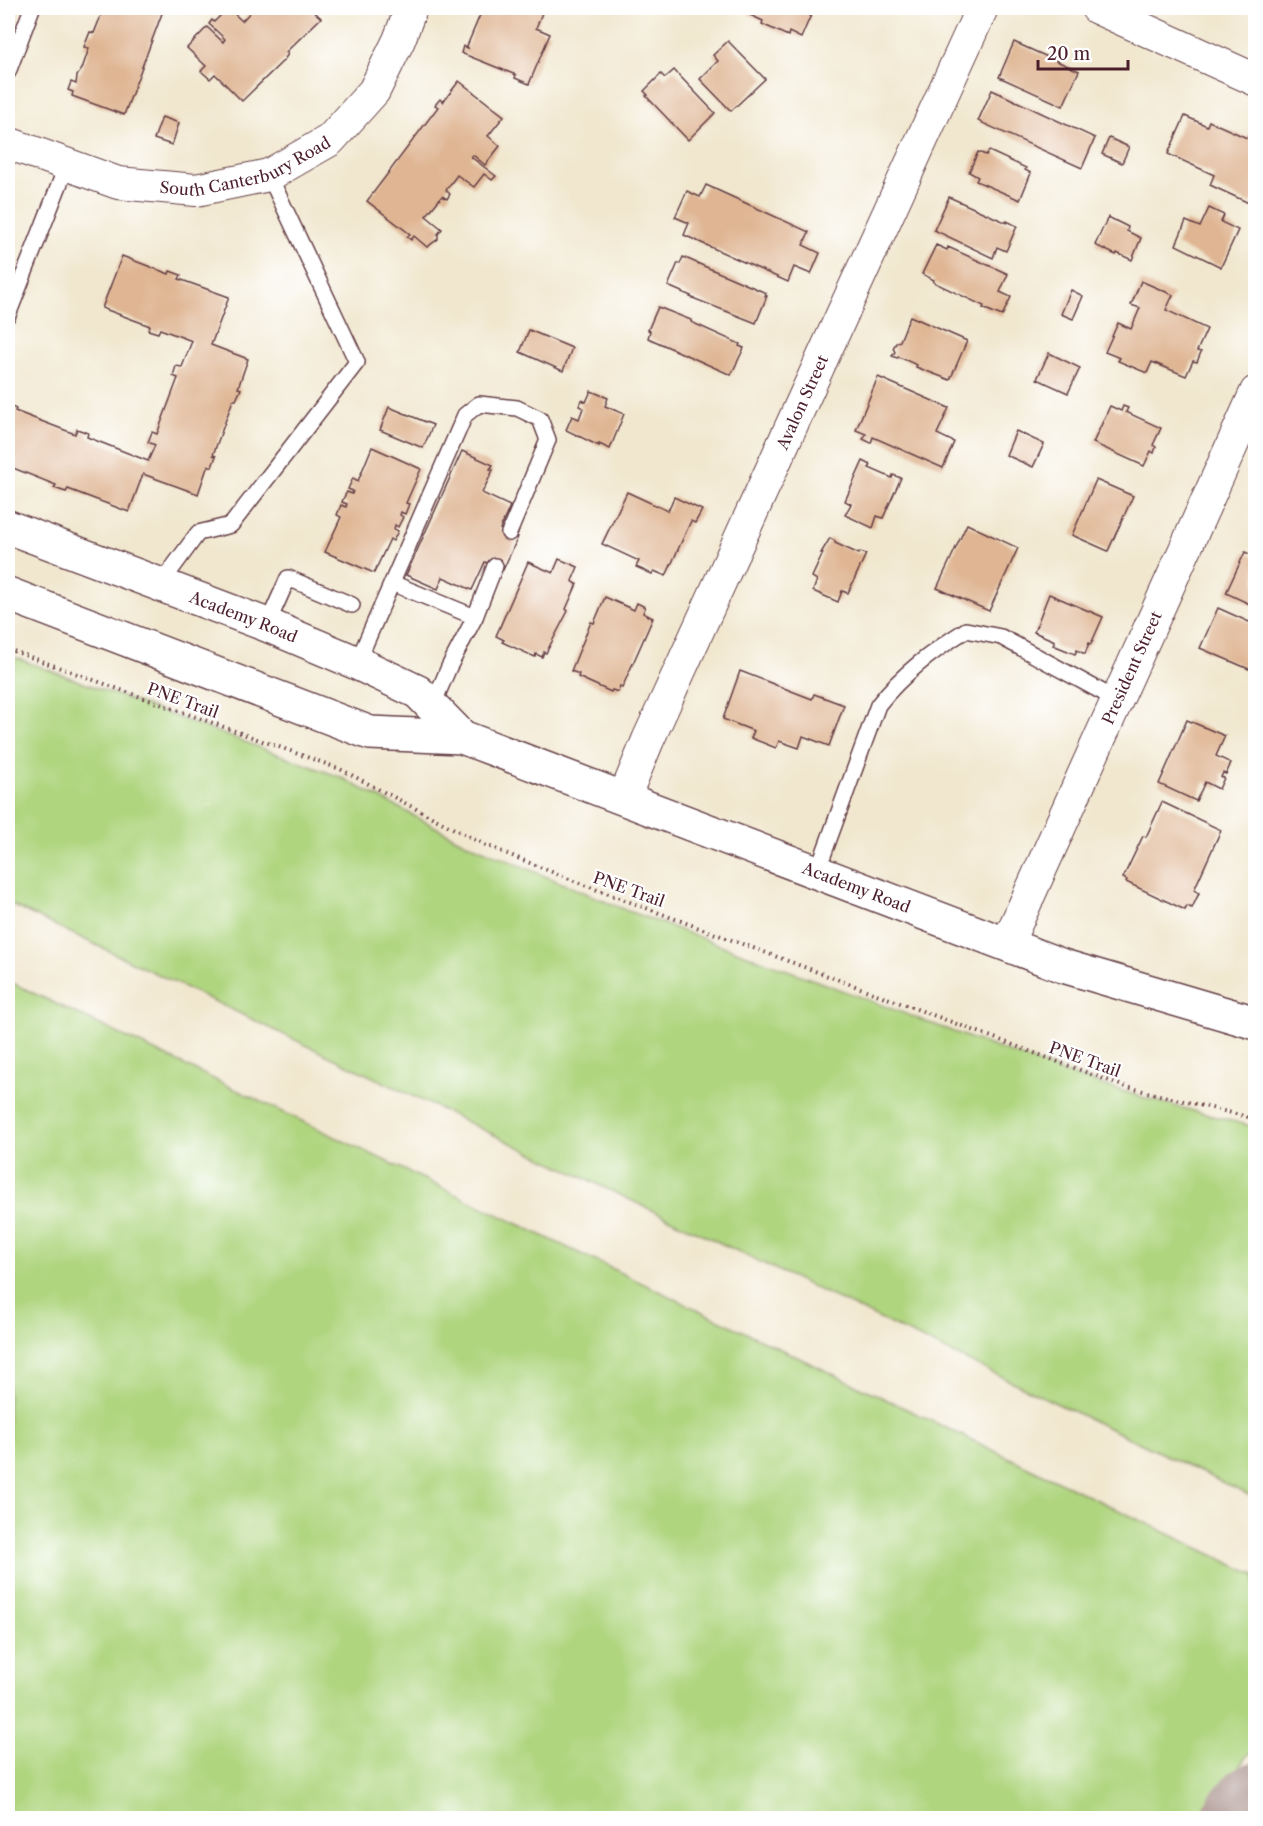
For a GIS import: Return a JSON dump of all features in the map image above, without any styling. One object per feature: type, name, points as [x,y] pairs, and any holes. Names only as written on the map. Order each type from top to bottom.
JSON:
[{"type":"main road","name":"Academy Road","points":[[8,527],[357,663],[418,692],[462,737]]},
{"type":"main road","name":"Academy Road","points":[[8,594],[370,733],[462,737],[1073,969],[1256,1023]]},
{"type":"street","name":"South Canterbury Road","points":[[8,143],[118,183],[196,190],[269,175],[330,140],[374,91],[399,40],[411,8]]},
{"type":"street","name":"Avalon Street","points":[[624,798],[648,740],[982,8]]},
{"type":"street","points":[[1097,8],[1256,80]]},
{"type":"street","name":"President Street","points":[[1007,944],[1256,392]]},
{"type":"lane","points":[[8,72],[32,8]]},
{"type":"lane","points":[[8,315],[67,165]]},
{"type":"lane","points":[[160,585],[198,533],[231,525],[357,362],[269,175]]},
{"type":"lane","points":[[357,663],[465,415],[479,404],[517,408],[540,419],[548,440],[509,533]]},
{"type":"lane","points":[[432,707],[449,667],[475,617],[495,566]]},
{"type":"lane","points":[[267,626],[288,578],[352,605]]},
{"type":"lane","points":[[392,583],[475,617]]},
{"type":"lane","points":[[817,872],[878,705],[891,688],[932,651],[966,630],[1001,637],[1117,700]]},
{"type":"path","name":"PNE Trail","points":[[8,649],[340,769],[483,844],[579,883],[1123,1086],[1256,1119]]},
{"type":"green space","points":[[8,655],[340,777],[464,842],[626,910],[1059,1071],[1145,1098],[1255,1127],[1255,1498],[8,903]]},
{"type":"green space","points":[[8,981],[1255,1575],[1255,1746],[1198,1818],[8,1818]]},
{"type":"building","points":[[101,8],[164,8],[124,115],[72,96],[73,92],[68,90],[71,82],[76,84],[89,48],[84,47],[90,32],[94,33],[102,13]]},
{"type":"building","points":[[228,8],[242,21],[254,8],[310,8],[321,18],[286,52],[288,54],[284,60],[242,101],[215,74],[210,79],[201,71],[206,66],[187,48],[207,27],[223,42],[225,39],[209,24]]},
{"type":"building","points":[[483,8],[544,8],[536,28],[550,34],[529,84],[515,78],[516,75],[461,53],[463,46],[468,48]]},
{"type":"building","points":[[750,8],[814,8],[801,38],[789,32],[788,36],[762,24],[763,21],[748,14]]},
{"type":"building","points":[[728,41],[765,79],[731,111],[700,79],[718,61],[713,55]]},
{"type":"building","points":[[1014,42],[1079,71],[1063,106],[999,77]]},
{"type":"building","points":[[674,70],[715,113],[688,140],[646,96],[648,95],[644,91],[661,74],[665,78]]},
{"type":"building","points":[[459,81],[504,116],[488,136],[500,146],[485,165],[473,155],[471,157],[496,176],[492,180],[484,174],[474,187],[457,175],[446,190],[450,194],[447,199],[442,196],[426,216],[442,229],[438,234],[438,239],[427,247],[414,236],[411,240],[407,237],[410,234],[367,201],[438,107],[435,105],[440,99],[443,102]]},
{"type":"building","points":[[992,90],[1095,138],[1082,168],[978,121]]},
{"type":"building","points":[[1185,116],[1207,126],[1209,121],[1247,138],[1249,135],[1256,139],[1256,195],[1251,204],[1210,185],[1214,175],[1168,154]]},
{"type":"building","points":[[162,117],[179,123],[172,145],[154,139]]},
{"type":"building","points":[[1109,138],[1129,147],[1122,163],[1102,154]]},
{"type":"building","points":[[989,151],[1026,168],[1025,170],[1031,173],[1020,200],[976,181],[978,177],[969,172],[978,152],[986,155]]},
{"type":"building","points":[[706,185],[809,232],[803,245],[820,253],[811,274],[794,267],[788,282],[684,235],[689,223],[675,217],[687,191],[700,197]]},
{"type":"building","points":[[949,197],[1017,226],[1006,251],[997,247],[993,258],[934,230]]},
{"type":"building","points":[[1209,208],[1224,215],[1221,222],[1238,230],[1221,267],[1176,245],[1186,221],[1200,227]]},
{"type":"building","points":[[1108,217],[1128,227],[1127,231],[1141,238],[1132,260],[1095,245]]},
{"type":"building","points":[[936,245],[947,250],[948,247],[1008,274],[1000,292],[1011,297],[1002,316],[933,282],[934,280],[922,274]]},
{"type":"building","points":[[122,256],[169,274],[170,271],[181,275],[179,279],[229,297],[211,345],[248,359],[238,388],[241,389],[236,400],[233,400],[213,455],[216,456],[212,467],[208,465],[198,494],[143,474],[129,512],[68,489],[66,492],[54,488],[56,485],[8,466],[8,405],[16,409],[15,411],[75,434],[77,429],[88,433],[87,437],[148,461],[155,445],[148,442],[152,432],[157,434],[178,378],[173,376],[176,366],[182,367],[192,341],[160,329],[158,333],[148,330],[150,326],[102,308]]},
{"type":"building","points":[[683,257],[766,293],[765,296],[767,296],[756,323],[668,286]]},
{"type":"building","points":[[1141,281],[1173,295],[1166,310],[1207,329],[1197,351],[1201,352],[1197,362],[1193,361],[1186,376],[1152,362],[1147,373],[1118,361],[1120,358],[1105,352],[1118,323],[1131,329],[1140,308],[1131,305]]},
{"type":"building","points":[[1071,290],[1083,296],[1073,319],[1061,314]]},
{"type":"building","points":[[658,307],[740,344],[739,346],[744,348],[731,375],[648,338],[650,331],[648,330]]},
{"type":"building","points":[[910,316],[967,341],[950,380],[892,356],[895,352],[893,348],[900,341]]},
{"type":"building","points":[[529,330],[572,348],[563,371],[520,352]]},
{"type":"building","points":[[1049,353],[1080,368],[1068,393],[1037,379]]},
{"type":"building","points":[[878,377],[949,408],[937,434],[954,442],[943,468],[873,437],[871,443],[863,439],[866,434],[856,430]]},
{"type":"building","points":[[591,391],[608,398],[605,406],[624,414],[610,449],[566,430],[572,416],[579,419],[583,408],[579,406],[582,400],[586,402]]},
{"type":"building","points":[[1110,406],[1121,411],[1123,406],[1128,408],[1126,412],[1161,428],[1153,445],[1156,447],[1154,453],[1151,451],[1144,466],[1093,443]]},
{"type":"building","points":[[389,407],[433,425],[423,448],[380,430]]},
{"type":"building","points":[[1016,431],[1044,444],[1033,467],[1006,455]]},
{"type":"building","points":[[372,447],[421,469],[406,503],[409,504],[405,514],[401,512],[400,515],[403,517],[398,527],[395,525],[394,529],[398,531],[393,541],[390,539],[374,573],[325,552],[341,517],[337,515],[341,505],[346,507],[347,504],[342,502],[343,499],[347,492],[352,494],[353,491],[348,489],[353,478],[358,481]]},
{"type":"building","points":[[462,451],[493,465],[490,469],[493,470],[482,493],[510,506],[500,529],[518,537],[503,570],[485,562],[472,590],[443,577],[438,589],[406,575]]},
{"type":"building","points":[[863,461],[871,465],[869,468],[892,478],[893,475],[901,478],[883,518],[877,516],[873,528],[845,515],[851,504],[845,501]]},
{"type":"building","points":[[1096,480],[1133,496],[1108,551],[1072,535]]},
{"type":"building","points":[[627,492],[668,511],[674,497],[702,510],[695,523],[691,521],[666,576],[654,571],[652,574],[636,567],[639,561],[602,544]]},
{"type":"building","points":[[967,524],[1018,548],[989,611],[937,588]]},
{"type":"building","points":[[830,538],[835,543],[859,554],[860,552],[866,554],[848,593],[842,591],[838,602],[813,591],[817,580],[812,577],[823,553],[821,553]]},
{"type":"building","points":[[1245,552],[1256,557],[1256,607],[1226,593]]},
{"type":"building","points":[[559,559],[578,567],[572,581],[577,584],[566,609],[568,611],[546,653],[544,652],[542,657],[536,654],[535,657],[502,642],[504,640],[496,636],[528,562],[553,573]]},
{"type":"building","points":[[1049,594],[1103,617],[1085,654],[1077,650],[1075,654],[1053,645],[1055,641],[1034,632]]},
{"type":"building","points":[[605,597],[634,610],[637,603],[645,607],[643,613],[653,618],[622,688],[620,686],[618,692],[612,690],[611,692],[578,677],[579,674],[571,671],[591,622],[594,623]]},
{"type":"building","points":[[1218,608],[1256,625],[1256,672],[1200,648]]},
{"type":"building","points":[[740,671],[812,699],[814,694],[844,705],[829,746],[803,736],[799,748],[779,741],[776,748],[751,738],[754,731],[723,719]]},
{"type":"building","points":[[1187,720],[1225,736],[1216,756],[1231,763],[1226,774],[1223,773],[1221,777],[1224,778],[1219,789],[1205,782],[1196,801],[1159,784]]},
{"type":"building","points":[[1162,802],[1221,830],[1194,890],[1199,893],[1192,908],[1187,906],[1185,910],[1126,882],[1127,880],[1123,878]]},
{"type":"taxiway","points":[[1243,1818],[1256,1803]]}]
